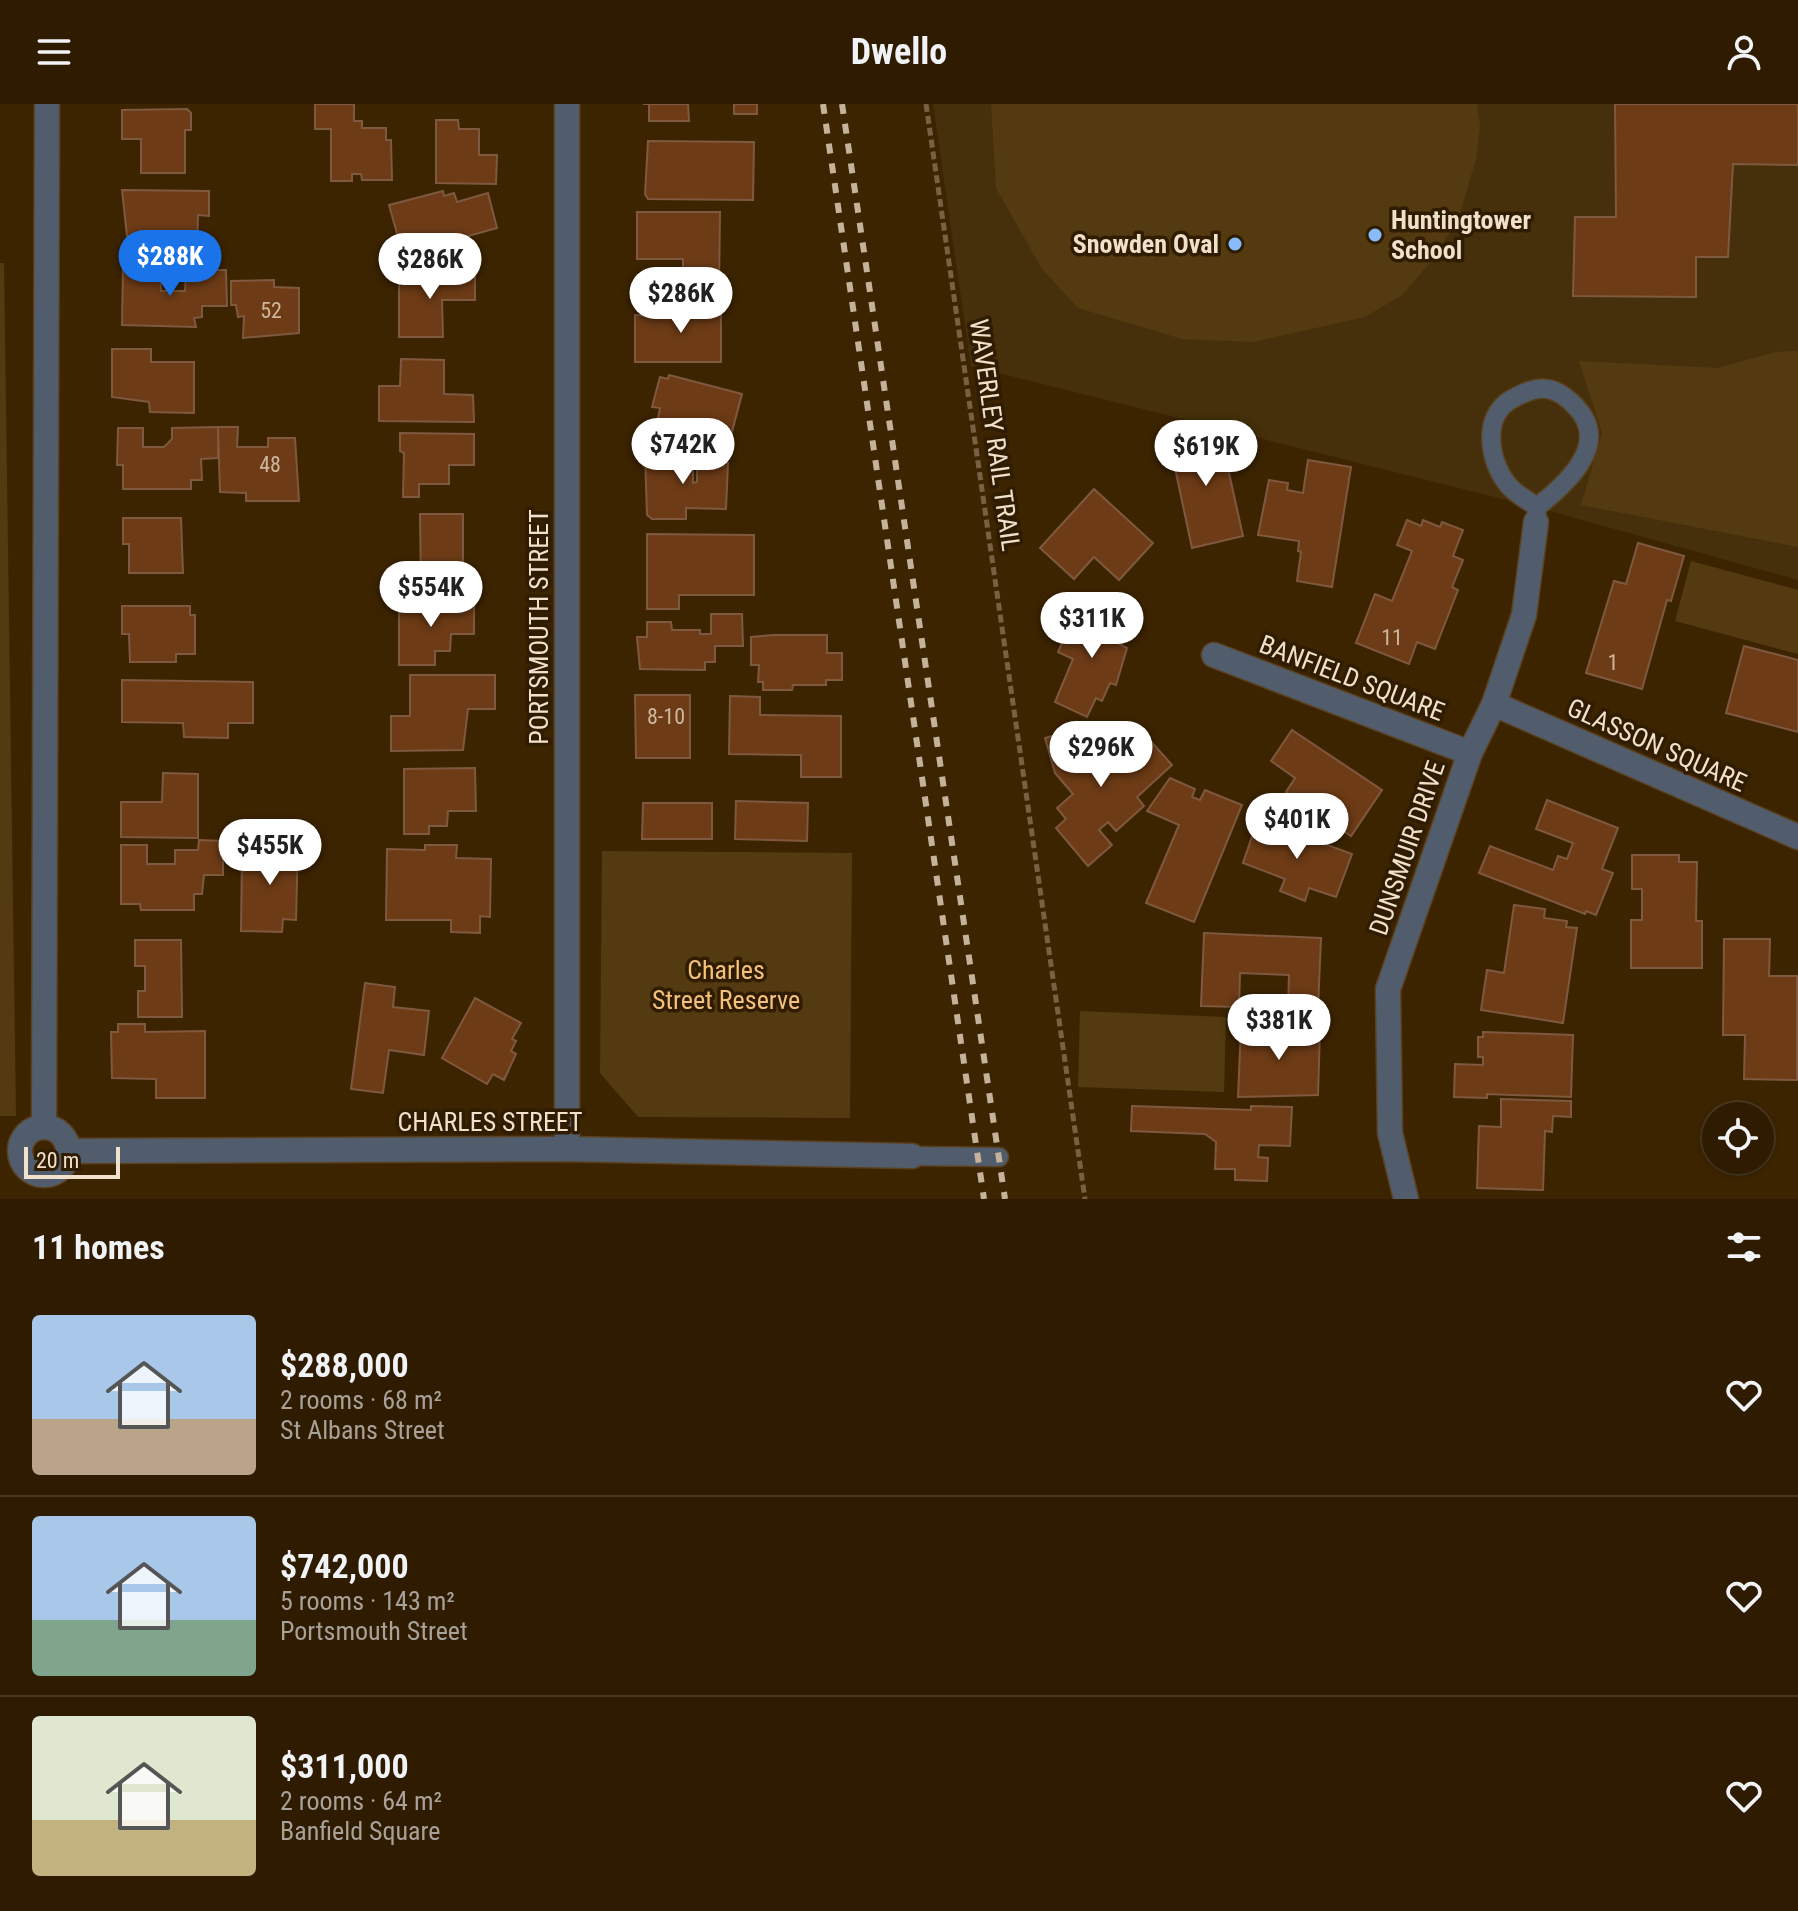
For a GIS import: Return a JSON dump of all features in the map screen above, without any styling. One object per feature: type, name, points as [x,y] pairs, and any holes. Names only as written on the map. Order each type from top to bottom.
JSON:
[{"type":"street","points":[[44,1127],[47,104]]},
{"type":"street","name":"PORTSMOUTH STREET","points":[[567,104],[567,1149]]},
{"type":"street","name":"DUNSMUIR DRIVE","points":[[1406,1199],[1390,1133],[1388,989],[1470,753],[1494,704],[1524,615],[1536,515]]},
{"type":"street","name":"BANFIELD SQUARE","points":[[1214,655],[1470,753]]},
{"type":"street","name":"GLASSON SQUARE","points":[[1494,704],[1798,837]]},
{"type":"street","points":[[44,1127],[60,1133],[68,1151],[63,1166],[44,1187],[10,1151],[26,1136],[44,1127]]},
{"type":"street","name":"CHARLES STREET","points":[[68,1151],[567,1149],[912,1156]]},
{"type":"lane","points":[[1548,388],[1569,399],[1586,417],[1589,443],[1578,469],[1536,515],[1510,487],[1493,451],[1490,430],[1505,403],[1526,392],[1548,388]]},
{"type":"lane","points":[[912,1156],[999,1157]]},
{"type":"path","name":"WAVERLEY RAIL TRAIL","points":[[926,104],[1085,1199]]},
{"type":"shaded area","name":"Huntingtower School","points":[[933,104],[1798,104],[1798,580],[1539,508],[971,366]]},
{"type":"green space","name":"Snowden Oval","points":[[991,104],[1477,104],[1480,126],[1476,159],[1458,220],[1429,264],[1402,295],[1365,317],[1253,342],[1182,339],[1078,308],[1042,269],[996,188]]},
{"type":"green space","points":[[0,263],[4,263],[16,1116],[0,1116]]},
{"type":"green space","points":[[1798,351],[1798,547],[1581,505],[1602,433],[1579,361],[1718,368],[1775,352]]},
{"type":"green space","points":[[1691,561],[1798,590],[1798,654],[1675,621]]},
{"type":"green space","name":"Charles Street Reserve","points":[[602,851],[852,853],[850,1118],[638,1117],[600,1073]]},
{"type":"green space","points":[[1080,1011],[1226,1017],[1224,1092],[1078,1087]]},
{"type":"building","points":[[315,104],[354,104],[354,121],[362,121],[362,128],[386,128],[386,140],[391,140],[392,180],[362,180],[361,174],[352,174],[352,181],[331,181],[331,129],[315,129]]},
{"type":"building","points":[[649,104],[688,104],[689,121],[649,121]]},
{"type":"building","points":[[734,104],[757,104],[757,114],[734,114]]},
{"type":"building","points":[[1615,104],[1798,104],[1798,165],[1733,164],[1728,257],[1696,257],[1696,297],[1573,296],[1575,217],[1616,217]]},
{"type":"building","points":[[187,109],[191,113],[191,130],[185,130],[185,173],[141,173],[141,139],[122,139],[122,110]]},
{"type":"building","points":[[436,120],[458,120],[459,129],[479,129],[479,155],[497,155],[496,184],[436,183]]},
{"type":"building","points":[[648,141],[754,142],[753,200],[648,199],[645,194]]},
{"type":"building","points":[[122,190],[209,191],[209,216],[198,215],[197,252],[154,251],[155,236],[127,236]]},
{"type":"building","points":[[443,191],[444,196],[454,193],[457,202],[488,193],[497,228],[450,241],[452,247],[430,253],[428,244],[402,251],[389,205]]},
{"type":"building","points":[[637,212],[720,212],[719,286],[683,286],[683,259],[637,259]]},
{"type":"building","points":[[123,269],[160,270],[161,291],[185,291],[186,270],[226,270],[227,306],[202,306],[202,317],[194,318],[196,327],[122,325]]},
{"type":"building","points":[[399,273],[475,273],[475,300],[442,300],[443,337],[399,337]]},
{"type":"building","points":[[274,280],[274,287],[299,288],[299,333],[243,338],[244,316],[238,317],[236,305],[231,305],[231,281]]},
{"type":"building","points":[[684,300],[721,300],[721,362],[635,362],[635,315],[684,316]]},
{"type":"building","points":[[112,349],[151,349],[151,362],[194,362],[194,413],[150,412],[149,402],[112,397]]},
{"type":"building","points":[[401,359],[444,360],[444,394],[473,395],[474,422],[379,421],[379,386],[400,386]]},
{"type":"building","points":[[669,375],[742,394],[729,443],[657,423],[660,408],[652,407],[660,377],[668,379]]},
{"type":"building","points":[[218,427],[218,458],[201,459],[202,480],[191,480],[191,489],[123,489],[123,465],[117,465],[118,428],[143,428],[143,447],[164,447],[172,439],[172,428]]},
{"type":"building","points":[[218,427],[238,427],[237,447],[268,447],[268,438],[295,438],[299,501],[246,501],[246,493],[220,492]]},
{"type":"building","points":[[1219,428],[1243,536],[1192,548],[1169,440]]},
{"type":"building","points":[[400,433],[474,434],[474,465],[449,465],[449,484],[419,484],[419,497],[403,497],[404,453],[400,451]]},
{"type":"building","points":[[645,454],[693,455],[693,483],[697,482],[697,462],[728,463],[726,509],[686,508],[686,519],[652,519],[647,515]]},
{"type":"building","points":[[1308,460],[1351,467],[1332,587],[1297,581],[1301,552],[1298,551],[1299,541],[1258,535],[1269,480],[1288,483],[1287,490],[1303,493]]},
{"type":"building","points":[[1094,489],[1153,543],[1119,580],[1094,557],[1074,579],[1040,548]]},
{"type":"building","points":[[420,514],[463,514],[463,586],[421,586]]},
{"type":"building","points":[[123,518],[181,518],[183,573],[129,573],[129,544],[123,544]]},
{"type":"building","points":[[1407,520],[1421,526],[1423,520],[1440,527],[1442,522],[1463,530],[1453,556],[1463,560],[1452,587],[1458,590],[1435,649],[1417,642],[1409,664],[1356,643],[1375,594],[1392,601],[1412,551],[1397,545]]},
{"type":"building","points":[[647,534],[754,535],[754,595],[679,595],[679,609],[647,609]]},
{"type":"building","points":[[1638,543],[1684,556],[1671,601],[1667,600],[1642,689],[1586,673],[1614,581],[1626,584]]},
{"type":"building","points":[[474,601],[474,634],[451,634],[450,651],[435,651],[435,665],[399,665],[399,602]]},
{"type":"building","points":[[1098,605],[1130,619],[1119,644],[1127,648],[1116,685],[1110,683],[1102,701],[1096,698],[1087,717],[1055,702],[1073,659],[1058,652],[1070,623],[1087,630]]},
{"type":"building","points":[[122,606],[190,606],[190,615],[195,615],[195,654],[176,654],[176,662],[130,662],[129,634],[122,634]]},
{"type":"building","points":[[711,614],[742,614],[743,646],[715,646],[715,662],[705,662],[705,670],[640,669],[637,637],[647,637],[647,622],[671,622],[672,630],[700,630],[700,634],[711,634]]},
{"type":"building","points":[[827,635],[827,653],[842,653],[842,680],[826,680],[826,685],[793,685],[792,690],[763,690],[763,682],[758,682],[759,665],[751,665],[751,637]]},
{"type":"building","points":[[1744,646],[1798,660],[1798,732],[1726,713]]},
{"type":"building","points":[[410,675],[495,675],[495,709],[468,709],[463,750],[391,751],[391,716],[410,716]]},
{"type":"building","points":[[122,680],[253,682],[253,723],[228,723],[228,738],[184,737],[183,723],[122,722]]},
{"type":"building","points":[[635,695],[690,695],[690,758],[636,758]]},
{"type":"building","points":[[730,696],[760,697],[760,715],[841,716],[841,777],[801,777],[801,755],[729,754]]},
{"type":"building","points":[[1078,729],[1091,763],[1106,750],[1116,761],[1146,736],[1172,765],[1137,797],[1144,806],[1116,831],[1108,822],[1099,830],[1112,845],[1088,866],[1056,828],[1066,819],[1057,808],[1073,794],[1055,773],[1045,738]]},
{"type":"building","points":[[1292,730],[1382,790],[1351,836],[1286,792],[1295,778],[1271,761]]},
{"type":"building","points":[[475,768],[476,811],[448,811],[447,826],[429,826],[429,834],[404,834],[404,769]]},
{"type":"building","points":[[163,773],[198,774],[198,838],[121,837],[121,802],[162,802]]},
{"type":"building","points":[[1170,778],[1195,789],[1192,797],[1200,800],[1205,790],[1242,805],[1194,922],[1146,903],[1179,825],[1147,811]]},
{"type":"building","points":[[1547,800],[1618,828],[1602,869],[1613,873],[1596,915],[1586,911],[1585,914],[1479,873],[1490,846],[1553,870],[1558,856],[1567,859],[1573,843],[1536,829]]},
{"type":"building","points":[[736,801],[808,803],[807,841],[735,839]]},
{"type":"building","points":[[643,803],[712,803],[712,839],[642,839]]},
{"type":"building","points":[[1258,819],[1352,854],[1336,897],[1309,888],[1305,901],[1280,891],[1285,879],[1243,863]]},
{"type":"building","points":[[199,840],[223,841],[223,875],[204,875],[202,894],[194,894],[194,910],[141,910],[140,904],[121,904],[121,845],[147,845],[147,864],[175,864],[175,850],[198,850]]},
{"type":"building","points":[[258,841],[298,841],[296,920],[283,919],[282,932],[241,931],[242,856],[257,856]]},
{"type":"building","points":[[425,845],[457,845],[456,858],[491,859],[490,917],[480,916],[480,933],[451,932],[451,920],[386,920],[387,849],[425,850]]},
{"type":"building","points":[[1632,855],[1679,855],[1679,862],[1697,862],[1696,921],[1702,921],[1702,968],[1631,968],[1631,920],[1642,920],[1642,889],[1632,889]]},
{"type":"building","points":[[1514,905],[1545,909],[1544,918],[1567,921],[1566,927],[1577,928],[1563,1023],[1481,1010],[1487,970],[1504,973]]},
{"type":"building","points":[[1204,933],[1321,938],[1318,1008],[1288,1007],[1289,975],[1240,973],[1239,1007],[1201,1006]]},
{"type":"building","points":[[1724,939],[1770,939],[1769,976],[1797,976],[1797,1080],[1744,1079],[1745,1035],[1723,1035]]},
{"type":"building","points":[[135,940],[181,940],[182,1017],[138,1017],[138,991],[145,991],[145,966],[135,966]]},
{"type":"building","points":[[365,983],[395,987],[393,1007],[429,1011],[424,1055],[389,1050],[383,1093],[351,1089]]},
{"type":"building","points":[[475,998],[521,1023],[512,1039],[516,1041],[511,1051],[516,1054],[504,1080],[493,1074],[487,1084],[442,1058]]},
{"type":"building","points":[[118,1024],[145,1024],[145,1032],[205,1031],[205,1098],[156,1098],[156,1079],[112,1078],[111,1032],[118,1032]]},
{"type":"building","points":[[1241,1026],[1320,1029],[1318,1095],[1238,1097]]},
{"type":"building","points":[[1483,1032],[1573,1035],[1571,1097],[1487,1094],[1487,1098],[1454,1097],[1455,1064],[1483,1065],[1483,1057],[1478,1057],[1478,1037],[1483,1037]]},
{"type":"building","points":[[1501,1099],[1571,1101],[1571,1117],[1553,1116],[1552,1132],[1545,1131],[1543,1190],[1477,1188],[1479,1126],[1501,1127]]},
{"type":"building","points":[[1132,1106],[1251,1110],[1251,1106],[1292,1107],[1290,1146],[1259,1145],[1258,1157],[1268,1158],[1267,1181],[1235,1180],[1235,1169],[1215,1169],[1216,1142],[1205,1134],[1131,1131]]},
{"type":"railway","points":[[823,104],[984,1199]]},
{"type":"railway","points":[[842,104],[1005,1199]]},
{"type":"place","name":"Huntingtower School","points":[[1375,235]]},
{"type":"place","name":"Snowden Oval","points":[[1235,244]]}]
